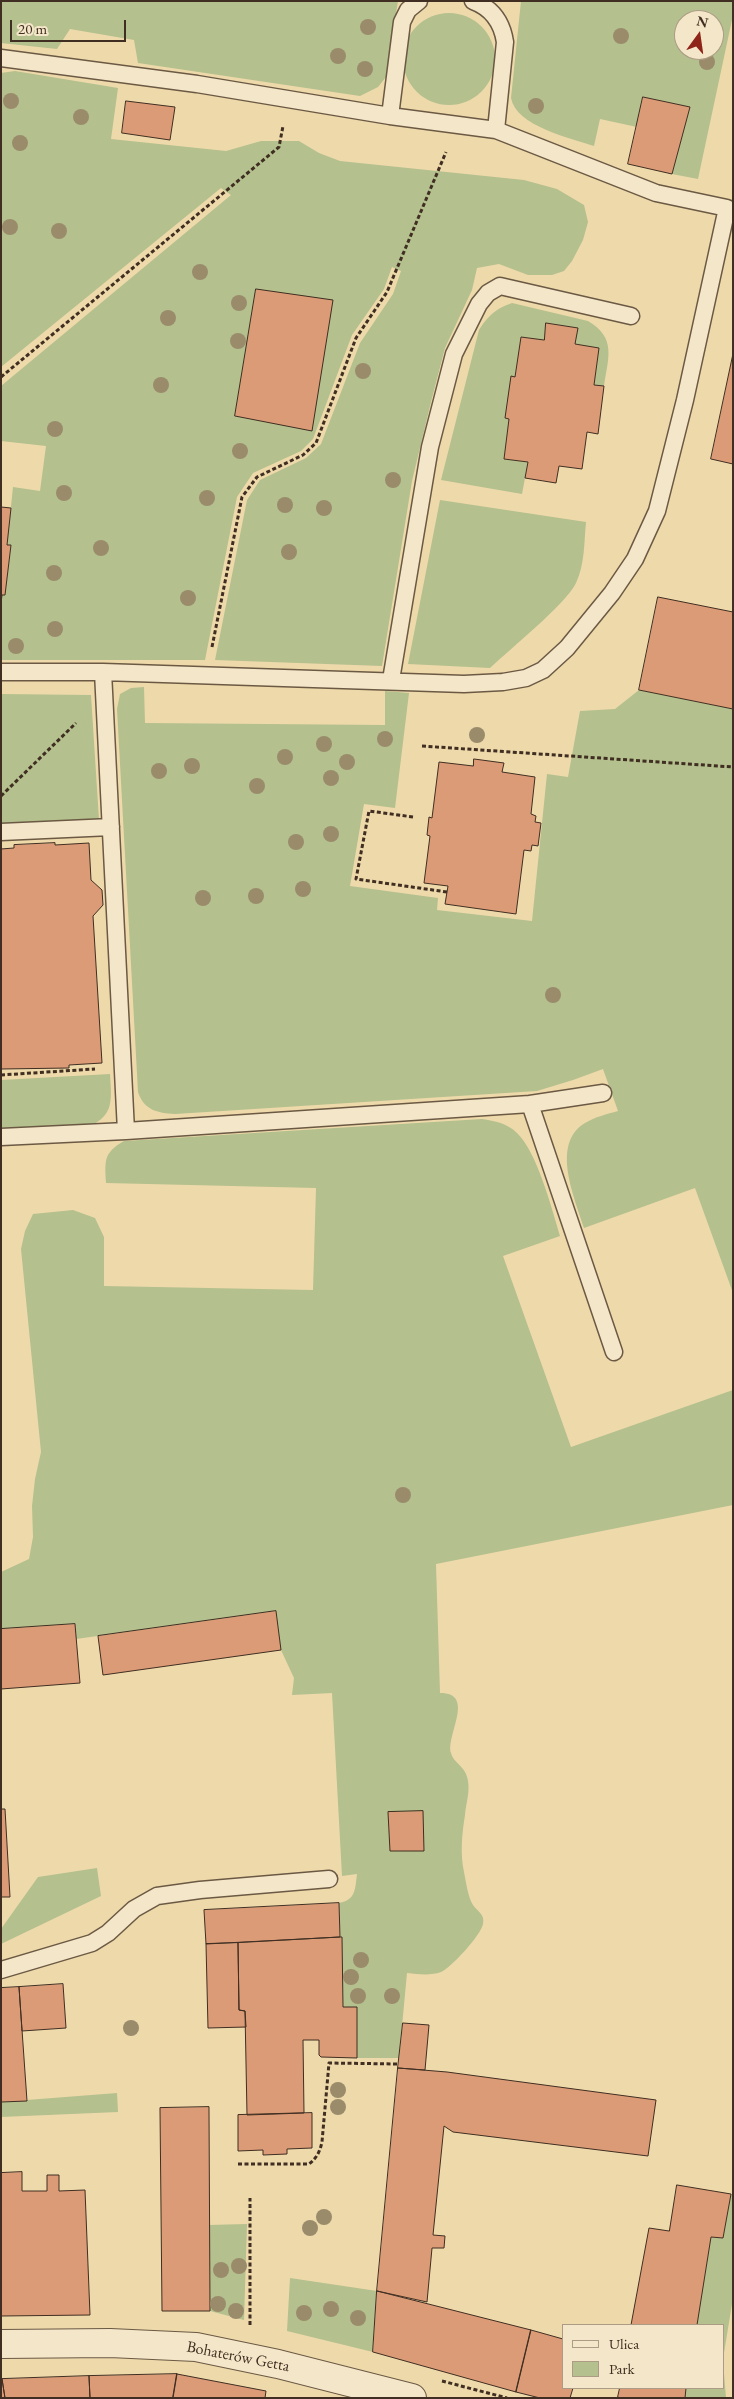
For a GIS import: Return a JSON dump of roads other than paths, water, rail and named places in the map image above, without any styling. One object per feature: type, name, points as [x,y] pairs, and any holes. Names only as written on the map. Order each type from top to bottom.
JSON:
[{"type":"street","name":"Bohaterów Getta","points":[[1,2344],[110,2343],[196,2347],[278,2364],[412,2398]]},
{"type":"lane","points":[[390,116],[402,22],[408,10],[419,1]]},
{"type":"lane","points":[[473,1],[490,11],[504,32],[505,42],[496,130]]},
{"type":"lane","points":[[1,58],[197,84],[390,116],[496,130],[656,193],[727,208],[718,256],[657,511],[635,559],[612,593],[555,660],[543,670],[526,678],[478,684],[103,672],[1,672]]},
{"type":"lane","points":[[391,680],[430,447],[454,354],[479,304],[488,293],[500,286],[631,316]]},
{"type":"lane","points":[[103,672],[126,1131]]},
{"type":"lane","points":[[1,832],[111,827]]},
{"type":"lane","points":[[1,1137],[126,1131],[530,1104],[603,1093]]},
{"type":"lane","points":[[530,1104],[614,1352]]},
{"type":"lane","points":[[1,1970],[92,1943],[108,1933],[134,1909],[157,1896],[329,1879]]}]
